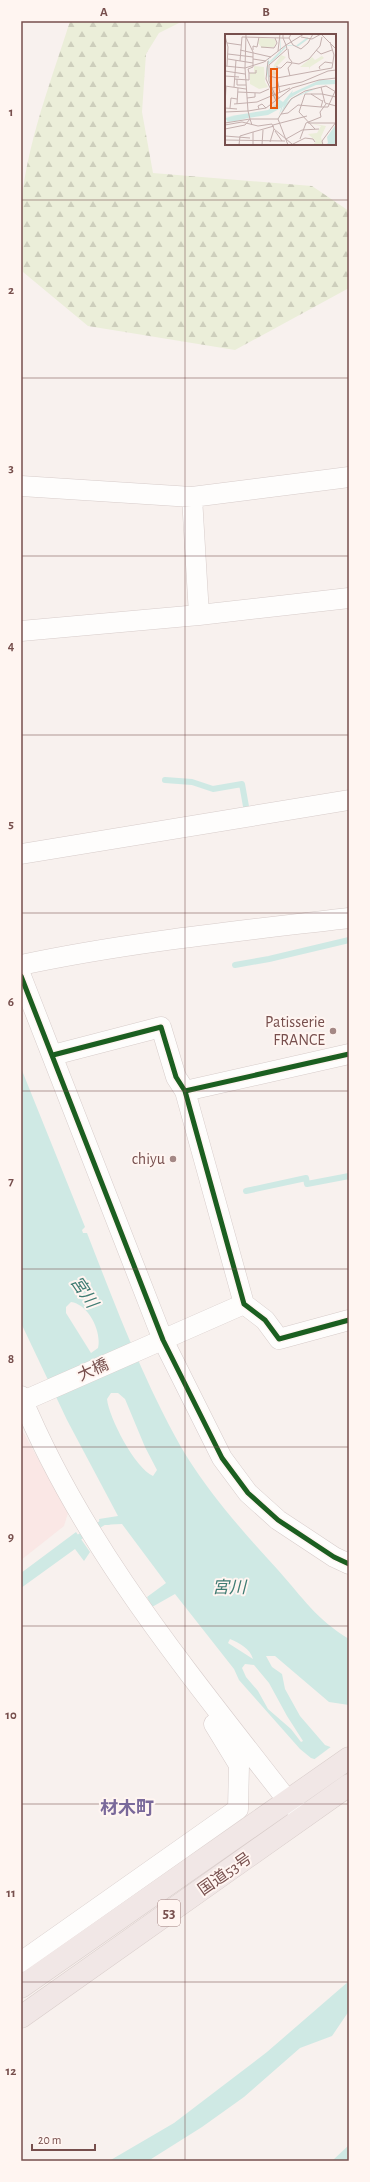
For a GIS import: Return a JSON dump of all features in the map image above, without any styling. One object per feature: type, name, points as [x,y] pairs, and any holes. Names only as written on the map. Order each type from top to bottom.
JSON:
[{"type":"highway","name":"国道53号","points":[[21,1987],[203,1858],[296,1796],[349,1758]]},
{"type":"highway","name":"国道53号","points":[[21,2017],[349,1786]]},
{"type":"street","points":[[21,486],[192,497],[349,476]]},
{"type":"street","points":[[192,497],[198,615]]},
{"type":"street","points":[[21,631],[198,615],[349,598]]},
{"type":"street","points":[[21,854],[349,800]]},
{"type":"street","points":[[21,965],[74,954],[127,946],[349,918]]},
{"type":"street","points":[[21,976],[163,1340],[222,1458],[248,1494],[278,1520],[304,1539],[349,1564]]},
{"type":"street","points":[[53,1055],[161,1028],[176,1077],[185,1091],[244,1304],[265,1320],[279,1339],[349,1320]]},
{"type":"street","points":[[185,1091],[349,1054]]},
{"type":"street","name":"大橋","points":[[22,1400],[244,1304]]},
{"type":"street","points":[[22,1400],[63,1484],[135,1599],[178,1661],[311,1813]]},
{"type":"street","points":[[21,1962],[238,1809],[239,1765],[196,1696],[178,1661]]},
{"type":"shaded area","points":[[21,1428],[68,1513],[64,1526],[21,1560]]},
{"type":"green space","points":[[70,21],[183,21],[159,33],[146,54],[142,112],[153,173],[312,186],[349,211],[349,288],[235,350],[88,326],[23,272],[20,240],[21,208],[25,176],[40,113]]},
{"type":"water","name":"宮川","points":[[21,1068],[85,1227],[82,1230],[83,1233],[87,1233],[132,1347],[172,1431],[197,1472],[230,1515],[319,1616],[349,1639],[349,1705],[329,1702],[275,1656],[266,1656],[272,1667],[282,1674],[285,1689],[300,1716],[325,1745],[349,1754],[349,1770],[311,1758],[300,1749],[239,1680],[234,1669],[175,1594],[152,1607],[147,1597],[166,1583],[122,1524],[100,1525],[99,1519],[118,1516],[67,1420],[21,1323]],"holes":[[[71,1302],[77,1304],[83,1308],[92,1319],[96,1327],[99,1341],[98,1348],[91,1353],[66,1313],[66,1307]],[[111,1393],[118,1393],[125,1399],[145,1447],[157,1470],[153,1476],[138,1463],[124,1442],[112,1418],[107,1399]],[[230,1639],[240,1644],[247,1649],[252,1655],[253,1659],[228,1643]],[[245,1664],[254,1665],[269,1683],[303,1741],[301,1742],[291,1729],[268,1709],[258,1691],[246,1677],[242,1668]]]},
{"type":"water","points":[[76,1532],[90,1552],[84,1561],[75,1549],[21,1588],[21,1573]]},
{"type":"water","points":[[349,1981],[349,2011],[332,2036],[300,2048],[244,2097],[202,2127],[148,2161],[109,2161],[174,2123],[267,2052]]},
{"type":"water","points":[[349,2145],[349,2161],[332,2161]]},
{"type":"pier","points":[[332,1746],[349,1752],[349,1772],[312,1761]]},
{"type":"waterway","points":[[165,780],[192,782],[213,789],[242,784],[247,812]]},
{"type":"waterway","points":[[235,965],[269,959],[349,940]]},
{"type":"waterway","points":[[246,1191],[306,1178],[307,1184],[349,1176]]},
{"type":"waterway","points":[[73,1541],[104,1522],[108,1522]]},
{"type":"cycle path","points":[[21,976],[163,1340],[222,1458],[248,1493],[278,1520],[334,1557],[349,1564]]},
{"type":"cycle path","points":[[53,1055],[161,1027],[176,1077],[185,1091],[244,1304],[265,1320],[279,1339],[349,1320]]},
{"type":"cycle path","points":[[185,1091],[349,1054]]},
{"type":"place","name":"Patisserie FRANCE","points":[[333,1031]]},
{"type":"place","name":"chiyu","points":[[173,1159]]},
{"type":"district","name":"材木町","points":[[127,1809]]}]
